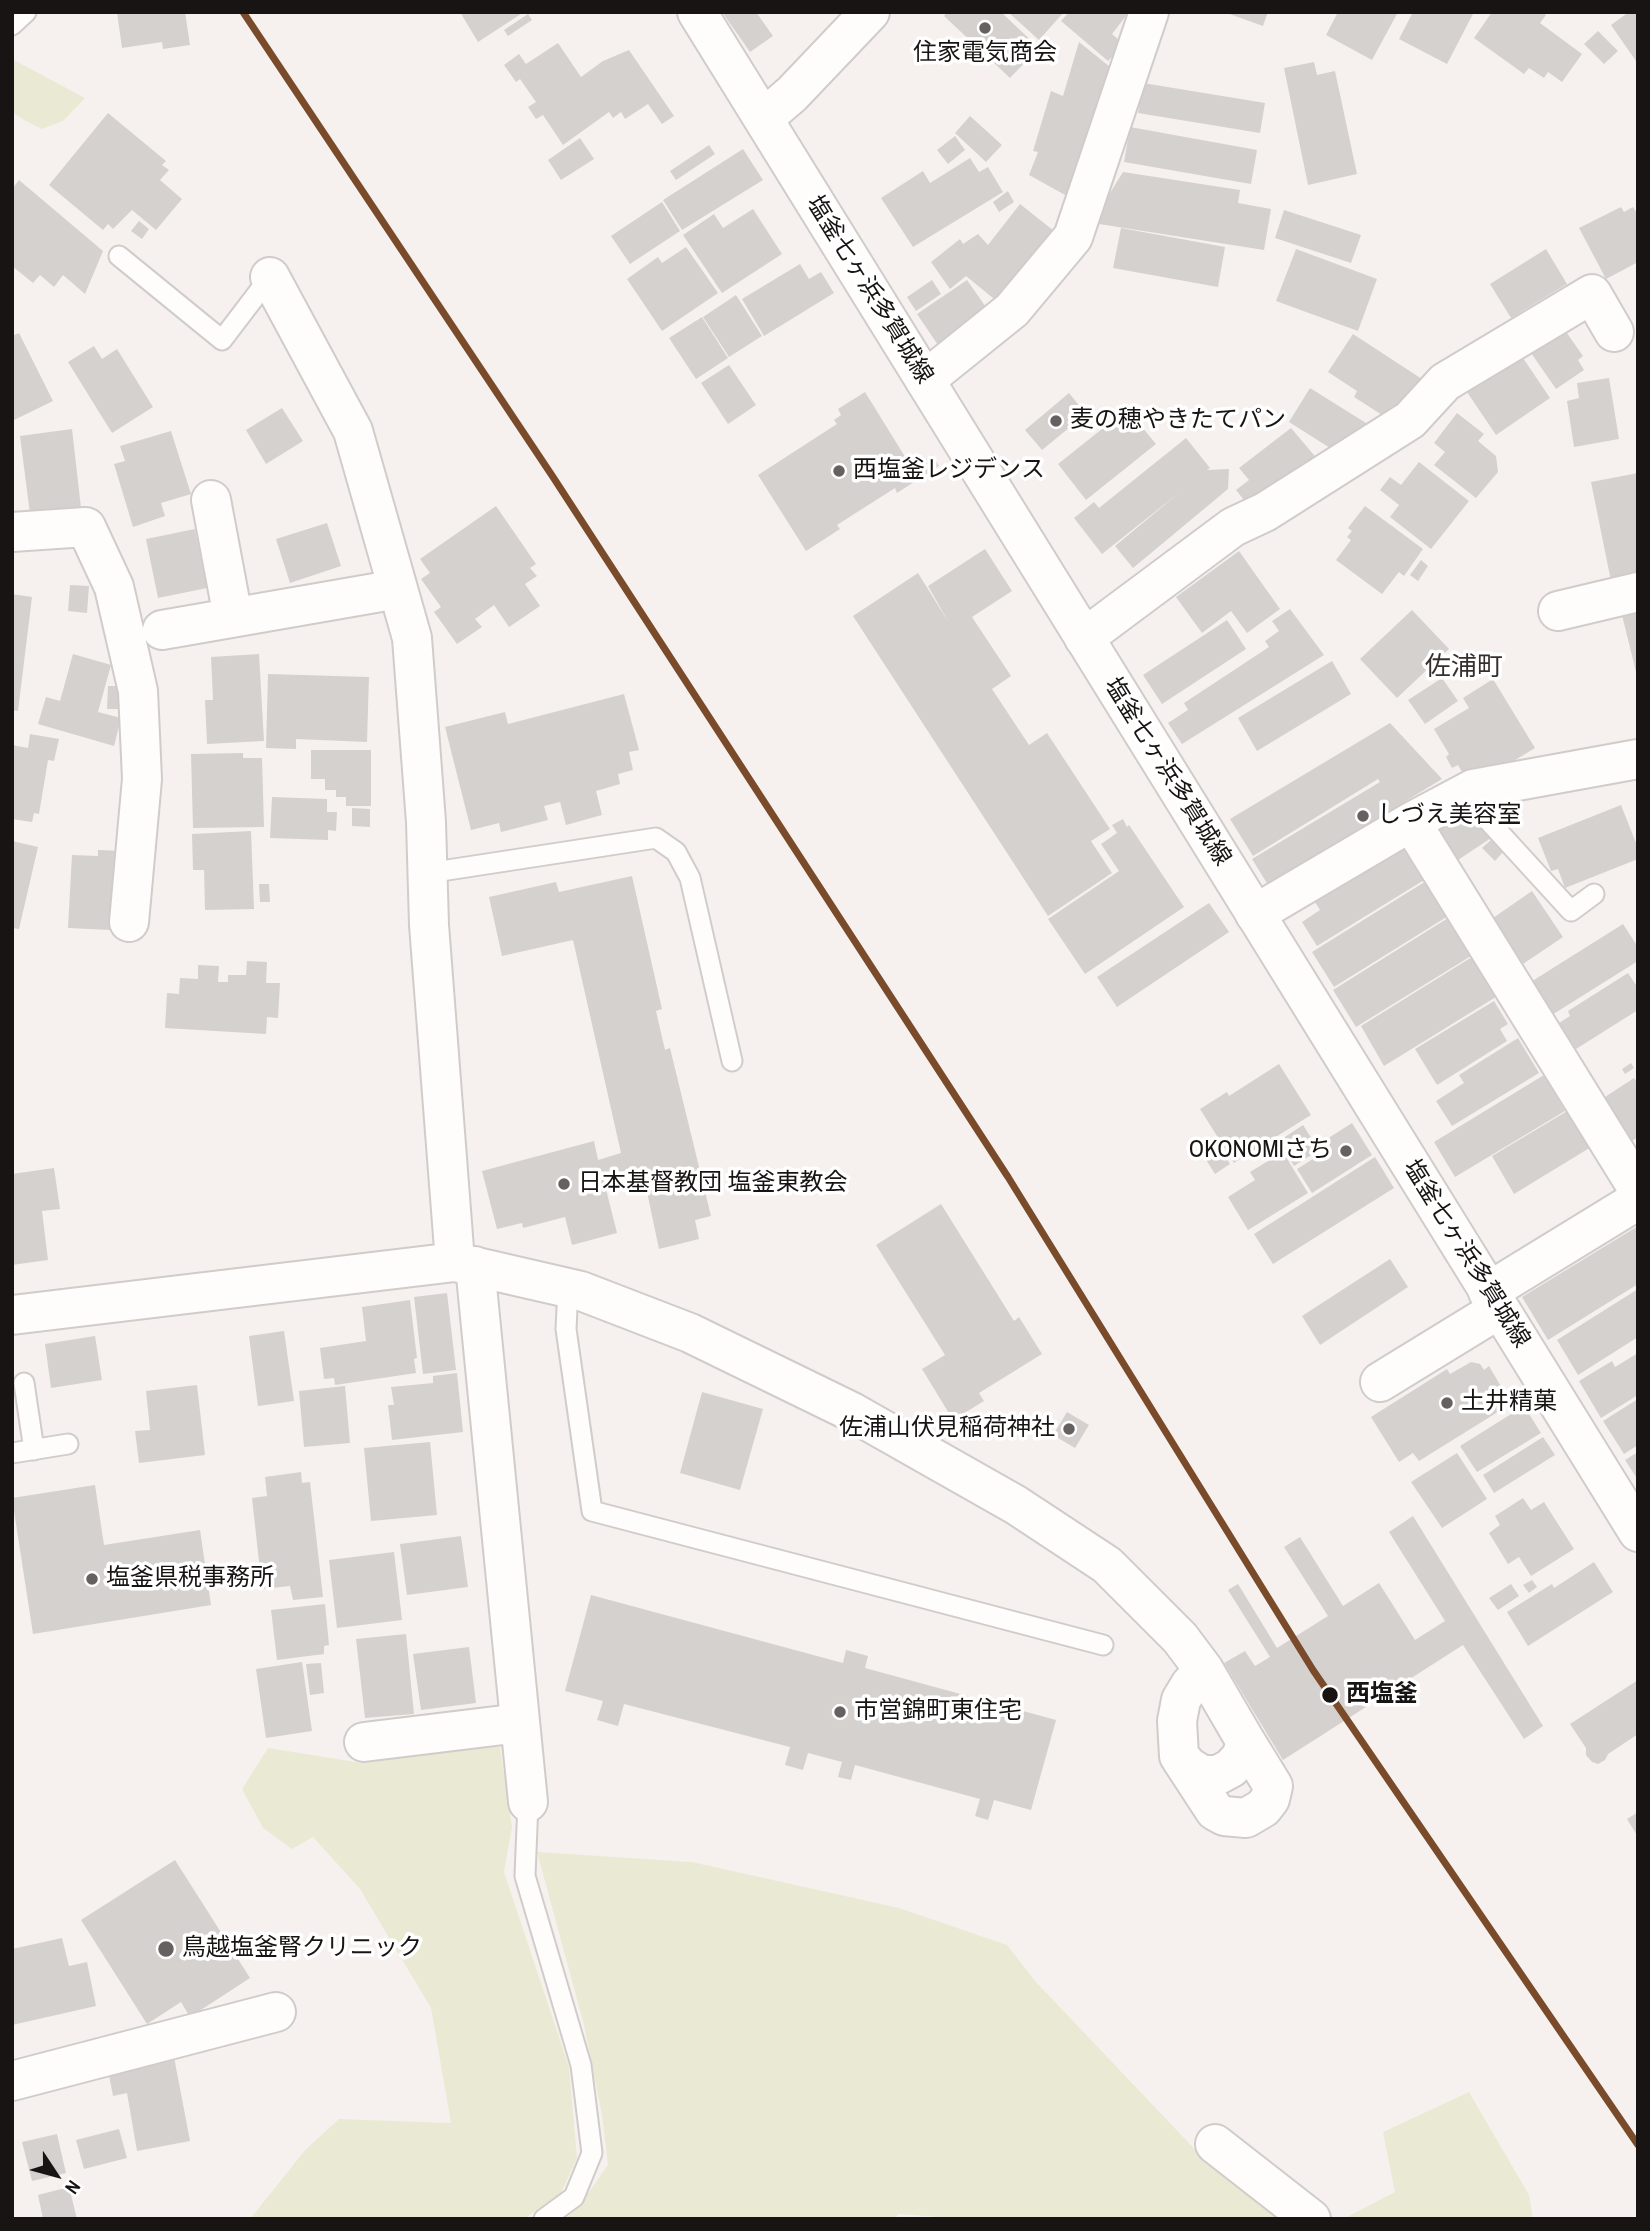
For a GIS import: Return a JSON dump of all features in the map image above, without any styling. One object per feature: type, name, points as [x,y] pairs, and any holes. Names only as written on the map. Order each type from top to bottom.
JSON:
[{"type":"street","name":"塩釜七ヶ浜多賀城線","points":[[697,12],[1638,1532]]},
{"type":"street","points":[[764,118],[792,94],[870,12]]},
{"type":"street","points":[[925,380],[1012,310],[1073,237],[1150,12]]},
{"type":"street","points":[[270,278],[353,431],[412,638],[426,822],[429,925],[465,1264],[528,1802]]},
{"type":"street","points":[[1084,638],[1233,527],[1265,512],[1410,420],[1445,382],[1592,294],[1614,332]]},
{"type":"street","points":[[211,500],[233,617]]},
{"type":"street","points":[[12,533],[86,527],[114,587],[138,691],[142,779],[129,922]]},
{"type":"street","points":[[162,630],[398,589]]},
{"type":"street","points":[[1558,611],[1638,592]]},
{"type":"street","points":[[1255,914],[1411,822],[1473,789],[1638,759]]},
{"type":"street","points":[[1411,822],[1638,1189]]},
{"type":"street","points":[[1380,1382],[1638,1200]]},
{"type":"street","points":[[12,1315],[465,1264],[568,1288],[691,1333],[852,1412],[1016,1505],[1107,1565],[1180,1638],[1204,1670],[1273,1786],[1270,1799],[1263,1808],[1246,1818],[1224,1816],[1215,1811],[1179,1756],[1177,1721],[1181,1700],[1189,1685],[1204,1670]]},
{"type":"street","points":[[364,1742],[520,1723]]},
{"type":"street","points":[[1179,1756],[1189,1767],[1202,1774],[1218,1775],[1231,1768],[1241,1757],[1246,1742]]},
{"type":"street","points":[[12,2081],[276,2012]]},
{"type":"street","points":[[1215,2144],[1311,2219]]},
{"type":"lane","points":[[12,25],[26,12]]},
{"type":"lane","points":[[119,256],[222,340],[270,278]]},
{"type":"lane","points":[[1464,794],[1571,911],[1594,894]]},
{"type":"lane","points":[[428,873],[656,838],[676,852],[690,878],[732,1061]]},
{"type":"lane","points":[[568,1288],[566,1329],[592,1511],[1103,1645]]},
{"type":"lane","points":[[24,1383],[34,1450]]},
{"type":"lane","points":[[12,1452],[68,1444]]},
{"type":"lane","points":[[528,1802],[525,1876],[581,2065],[592,2153],[573,2197],[544,2219]]},
{"type":"green space","points":[[12,59],[85,98],[63,121],[42,129],[24,120],[12,112]]},
{"type":"green space","points":[[500,1747],[512,1827],[504,1872],[569,2067],[577,2158],[561,2193],[524,2219],[250,2219],[306,2149],[339,2119],[451,2123],[431,2008],[360,1889],[313,1837],[292,1849],[263,1828],[242,1789],[268,1748],[362,1763],[439,1749]]},
{"type":"green space","points":[[537,1852],[692,1862],[899,1908],[1007,1945],[1036,1982],[1207,2162],[1294,2219],[963,2219],[898,2214],[896,2219],[565,2219],[577,2209],[608,2165],[602,2115],[584,2025]]},
{"type":"green space","points":[[1469,2092],[1529,2195],[1533,2219],[1343,2219],[1395,2192],[1383,2132]]},
{"type":"building","points":[[117,12],[185,12],[190,45],[163,49],[162,42],[122,48]]},
{"type":"building","points":[[460,12],[524,12],[478,42]]},
{"type":"building","points":[[722,12],[756,12],[773,36],[750,52]]},
{"type":"building","points":[[947,12],[1001,12],[1039,48],[1010,78],[944,16]]},
{"type":"building","points":[[1008,12],[1064,12],[1039,40]]},
{"type":"building","points":[[1069,12],[1129,12],[1112,34],[1124,44],[1108,61],[1061,21]]},
{"type":"building","points":[[1224,12],[1268,12],[1263,26]]},
{"type":"building","points":[[1338,12],[1398,12],[1372,60],[1326,35]]},
{"type":"building","points":[[1413,12],[1474,12],[1447,64],[1399,39]]},
{"type":"building","points":[[1492,12],[1542,12],[1546,15],[1540,23],[1582,54],[1562,82],[1548,72],[1544,78],[1529,68],[1524,74],[1474,38]]},
{"type":"building","points":[[1629,12],[1638,12],[1638,64],[1611,25]]},
{"type":"building","points":[[528,14],[532,20],[508,36],[504,30]]},
{"type":"building","points":[[1598,31],[1618,51],[1604,64],[1584,44]]},
{"type":"building","points":[[1079,42],[1115,71],[1067,196],[1029,175],[1038,152],[1033,151],[1051,91],[1063,96]]},
{"type":"building","points":[[558,43],[581,77],[603,61],[629,50],[674,116],[662,124],[648,104],[625,119],[621,112],[613,118],[609,112],[563,145],[543,115],[536,119],[528,107],[536,102],[520,79],[516,82],[504,65],[519,54],[526,64]]},
{"type":"building","points":[[1314,62],[1317,75],[1335,71],[1357,174],[1308,185],[1284,68]]},
{"type":"building","points":[[1143,83],[1265,103],[1260,133],[1138,113]]},
{"type":"building","points":[[108,113],[166,161],[162,165],[169,170],[160,180],[182,199],[156,230],[132,210],[113,229],[108,224],[103,230],[49,185]]},
{"type":"building","points":[[970,116],[1002,145],[986,162],[955,133]]},
{"type":"building","points":[[1130,127],[1257,150],[1251,184],[1124,162]]},
{"type":"building","points":[[955,136],[965,150],[948,164],[937,150]]},
{"type":"building","points":[[580,138],[594,159],[561,180],[548,160]]},
{"type":"building","points":[[709,145],[715,154],[676,180],[670,171]]},
{"type":"building","points":[[743,149],[763,180],[682,230],[663,200]]},
{"type":"building","points":[[970,158],[979,172],[988,167],[1003,192],[913,247],[881,198],[923,171],[930,183]]},
{"type":"building","points":[[1123,172],[1240,190],[1238,203],[1271,209],[1264,250],[1099,224],[1103,204]]},
{"type":"building","points":[[19,180],[103,251],[85,294],[63,275],[54,287],[40,275],[33,283],[12,266],[12,189]]},
{"type":"building","points":[[1008,191],[1014,202],[999,212],[993,202]]},
{"type":"building","points":[[662,202],[680,231],[630,264],[611,236]]},
{"type":"building","points":[[1020,204],[1054,231],[999,303],[966,276],[950,289],[931,262],[960,239],[963,244],[978,234],[988,245]]},
{"type":"building","points":[[1621,207],[1624,212],[1633,207],[1638,215],[1638,262],[1606,279],[1579,228]]},
{"type":"building","points":[[753,209],[782,254],[722,293],[683,235],[714,214],[723,228]]},
{"type":"building","points":[[1284,210],[1361,235],[1351,263],[1275,238]]},
{"type":"building","points":[[139,221],[149,229],[142,239],[131,231]]},
{"type":"building","points":[[1121,228],[1225,247],[1218,287],[1113,268]]},
{"type":"building","points":[[686,247],[718,293],[662,331],[627,279],[658,257],[662,263]]},
{"type":"building","points":[[1296,249],[1377,279],[1358,331],[1276,301]]},
{"type":"building","points":[[1546,249],[1567,284],[1511,318],[1490,284]]},
{"type":"building","points":[[800,264],[809,279],[821,272],[834,293],[764,336],[742,299]]},
{"type":"building","points":[[932,280],[941,294],[916,311],[907,297]]},
{"type":"building","points":[[967,280],[990,313],[940,348],[917,314]]},
{"type":"building","points":[[736,295],[762,336],[729,357],[703,317]]},
{"type":"building","points":[[702,317],[728,358],[696,379],[669,338]]},
{"type":"building","points":[[1562,326],[1583,356],[1578,360],[1584,370],[1556,389],[1529,350]]},
{"type":"building","points":[[19,333],[53,401],[12,421],[12,336]]},
{"type":"building","points":[[1353,334],[1425,381],[1393,422],[1354,397],[1357,391],[1328,372]]},
{"type":"building","points":[[94,346],[102,359],[117,349],[153,407],[112,433],[68,362]]},
{"type":"building","points":[[1521,355],[1550,398],[1496,435],[1467,392]]},
{"type":"building","points":[[729,365],[756,405],[728,424],[701,383]]},
{"type":"building","points":[[1609,378],[1619,439],[1574,447],[1567,401],[1579,398],[1577,383]]},
{"type":"building","points":[[1310,388],[1366,423],[1352,445],[1338,453],[1289,422]]},
{"type":"building","name":"西塩釜レジデンス","points":[[865,392],[912,468],[932,455],[939,466],[897,493],[895,488],[837,525],[840,529],[806,551],[758,475],[837,424],[834,420],[841,415],[838,409]]},
{"type":"building","points":[[1069,393],[1086,414],[1042,450],[1025,430]]},
{"type":"building","points":[[282,408],[303,441],[266,464],[246,430]]},
{"type":"building","points":[[1127,409],[1156,444],[1086,500],[1058,464]]},
{"type":"building","points":[[1457,413],[1484,434],[1478,441],[1496,456],[1498,472],[1476,498],[1434,465],[1445,452],[1434,443]]},
{"type":"building","points":[[1291,428],[1319,461],[1251,509],[1236,490],[1249,480],[1239,468]]},
{"type":"building","points":[[72,429],[81,508],[30,514],[20,436]]},
{"type":"building","points":[[171,431],[191,494],[161,503],[165,516],[133,527],[114,464],[125,461],[120,446]]},
{"type":"building","points":[[1186,438],[1210,468],[1207,470],[1229,469],[1228,489],[1133,568],[1115,546],[1180,492],[1102,554],[1074,518],[1094,502],[1099,508]]},
{"type":"building","points":[[1419,462],[1469,501],[1431,549],[1390,517],[1399,505],[1380,490],[1390,477],[1401,485]]},
{"type":"building","points":[[1638,473],[1638,581],[1612,586],[1591,482]]},
{"type":"building","points":[[496,506],[536,564],[530,568],[537,576],[525,584],[540,606],[509,627],[494,605],[475,619],[482,627],[457,644],[434,612],[441,607],[421,579],[430,573],[420,559]]},
{"type":"building","points":[[1365,506],[1423,549],[1404,576],[1399,572],[1382,594],[1336,560],[1351,540],[1347,537],[1352,531],[1348,528]]},
{"type":"building","points":[[327,523],[341,566],[290,583],[276,539]]},
{"type":"building","points":[[195,529],[207,588],[158,598],[146,539]]},
{"type":"building","points":[[985,549],[1012,591],[972,617],[1011,676],[992,689],[1029,745],[1047,733],[1110,829],[1091,841],[1112,873],[1048,916],[853,616],[918,573],[949,623],[928,586]]},
{"type":"building","points":[[1239,551],[1280,609],[1247,633],[1231,611],[1202,633],[1176,597]]},
{"type":"building","points":[[1421,560],[1428,566],[1418,581],[1410,575]]},
{"type":"building","points":[[70,585],[89,586],[87,613],[68,611]]},
{"type":"building","points":[[12,594],[32,597],[18,711],[12,710]]},
{"type":"building","points":[[1638,607],[1638,675],[1637,676],[1621,611]]},
{"type":"building","points":[[1290,609],[1324,655],[1182,744],[1168,723],[1188,710],[1184,703],[1269,647],[1265,641],[1279,631],[1272,621]]},
{"type":"building","points":[[1412,610],[1449,649],[1397,698],[1360,659]]},
{"type":"building","points":[[1227,620],[1246,649],[1162,704],[1143,675]]},
{"type":"building","points":[[73,654],[111,665],[98,712],[121,718],[114,746],[38,724],[46,697],[60,701]]},
{"type":"building","points":[[259,654],[264,741],[207,744],[205,700],[213,700],[211,657]]},
{"type":"building","points":[[1332,661],[1351,694],[1257,751],[1238,718]]},
{"type":"building","points":[[268,674],[369,677],[367,742],[296,739],[296,749],[266,748]]},
{"type":"building","points":[[1442,678],[1458,701],[1425,724],[1408,700]]},
{"type":"building","points":[[1493,679],[1535,748],[1484,779],[1468,782],[1458,765],[1452,768],[1446,757],[1449,754],[1434,729],[1469,708],[1463,698]]},
{"type":"building","points":[[108,686],[121,686],[120,709],[107,709]]},
{"type":"building","points":[[624,694],[639,750],[629,752],[633,770],[618,774],[620,784],[596,791],[602,815],[566,825],[560,802],[544,806],[548,820],[501,832],[499,823],[471,830],[445,727],[505,712],[508,724]]},
{"type":"building","points":[[1390,723],[1442,779],[1396,807],[1401,816],[1273,893],[1252,859],[1380,782],[1378,779],[1253,856],[1230,819]]},
{"type":"building","points":[[30,734],[59,739],[54,761],[48,760],[39,814],[34,813],[32,822],[12,819],[12,745],[28,748]]},
{"type":"building","points":[[311,750],[371,750],[371,806],[346,806],[346,797],[336,797],[336,790],[325,790],[325,779],[311,779]]},
{"type":"building","points":[[243,753],[243,758],[262,758],[264,827],[193,828],[191,754]]},
{"type":"building","points":[[272,797],[327,799],[327,812],[337,812],[336,831],[328,830],[328,840],[270,838]]},
{"type":"building","points":[[1462,805],[1491,838],[1452,864],[1428,831]]},
{"type":"building","points":[[1621,805],[1638,848],[1638,859],[1565,888],[1558,869],[1551,871],[1538,838]]},
{"type":"building","points":[[352,808],[370,809],[370,827],[352,826]]},
{"type":"building","points":[[1123,819],[1184,907],[1085,974],[1048,919],[1119,871],[1101,844],[1117,833],[1112,825]]},
{"type":"building","points":[[251,831],[254,909],[205,910],[204,870],[193,870],[192,834]]},
{"type":"building","points":[[1491,840],[1503,852],[1495,861],[1482,848]]},
{"type":"building","points":[[12,841],[38,847],[19,929],[12,928]]},
{"type":"building","points":[[1407,841],[1429,877],[1317,946],[1302,922],[1320,910],[1313,899]]},
{"type":"building","points":[[98,850],[124,851],[112,897],[110,930],[68,928],[72,855],[98,856]]},
{"type":"building","points":[[632,876],[662,1009],[656,1011],[665,1050],[670,1048],[711,1216],[695,1220],[699,1239],[659,1249],[643,1173],[633,1176],[632,1169],[603,1177],[617,1233],[572,1245],[565,1217],[523,1228],[522,1223],[497,1229],[482,1171],[594,1141],[598,1160],[621,1153],[573,940],[502,956],[489,897],[556,882],[559,892]]},
{"type":"building","points":[[1431,878],[1453,913],[1334,987],[1312,952]]},
{"type":"building","points":[[259,884],[269,884],[270,902],[260,902]]},
{"type":"building","points":[[1532,891],[1563,937],[1523,964],[1493,918]]},
{"type":"building","points":[[1209,903],[1229,932],[1117,1007],[1097,977]]},
{"type":"building","points":[[1456,913],[1479,951],[1356,1027],[1333,990]]},
{"type":"building","points":[[1623,924],[1638,947],[1638,961],[1547,1018],[1526,985]]},
{"type":"building","points":[[1480,952],[1504,992],[1384,1066],[1361,1026]]},
{"type":"building","points":[[247,961],[267,962],[266,983],[280,983],[278,1018],[267,1017],[266,1034],[165,1028],[167,993],[179,994],[180,978],[198,979],[198,965],[219,966],[218,982],[228,982],[228,975],[246,975]]},
{"type":"building","points":[[1628,973],[1638,988],[1638,1010],[1576,1049],[1559,1023],[1570,1016],[1568,1011]]},
{"type":"building","points":[[1494,1001],[1508,1024],[1500,1029],[1507,1041],[1437,1085],[1415,1049]]},
{"type":"building","points":[[1518,1038],[1539,1073],[1452,1126],[1436,1101],[1464,1083],[1459,1075]]},
{"type":"building","points":[[1631,1063],[1634,1068],[1625,1074],[1622,1069]]},
{"type":"building","points":[[1279,1064],[1311,1115],[1234,1163],[1200,1109],[1227,1092],[1229,1096]]},
{"type":"building","points":[[1544,1075],[1565,1111],[1455,1177],[1434,1142]]},
{"type":"building","points":[[1634,1078],[1638,1084],[1638,1137],[1629,1143],[1602,1099]]},
{"type":"building","points":[[1574,1107],[1596,1144],[1514,1194],[1492,1156]]},
{"type":"building","points":[[1352,1123],[1372,1155],[1312,1193],[1297,1169],[1324,1152],[1319,1144]]},
{"type":"building","points":[[1303,1125],[1319,1150],[1294,1166],[1279,1141]]},
{"type":"building","points":[[1218,1145],[1230,1164],[1215,1174],[1203,1155]]},
{"type":"building","points":[[1283,1152],[1308,1193],[1248,1230],[1228,1197],[1255,1180],[1250,1172]]},
{"type":"building","points":[[1375,1157],[1394,1188],[1273,1264],[1254,1234]]},
{"type":"building","points":[[54,1168],[60,1209],[42,1211],[48,1260],[12,1265],[12,1174]]},
{"type":"building","points":[[941,1204],[1014,1321],[1019,1317],[1042,1354],[979,1393],[984,1401],[953,1420],[922,1369],[945,1355],[876,1245]]},
{"type":"building","points":[[1638,1226],[1638,1284],[1548,1340],[1522,1297]]},
{"type":"building","points":[[1390,1259],[1408,1287],[1320,1345],[1302,1316]]},
{"type":"building","points":[[1638,1289],[1638,1337],[1578,1375],[1557,1340]]},
{"type":"building","points":[[447,1293],[456,1370],[423,1374],[414,1297]]},
{"type":"building","points":[[410,1300],[417,1358],[414,1359],[416,1373],[335,1385],[334,1378],[324,1379],[320,1348],[366,1341],[362,1307]]},
{"type":"building","points":[[284,1331],[294,1401],[258,1406],[249,1336]]},
{"type":"building","points":[[95,1336],[102,1380],[51,1388],[45,1344]]},
{"type":"building","points":[[1638,1353],[1638,1395],[1601,1418],[1579,1381],[1612,1361],[1615,1367]]},
{"type":"building","points":[[1471,1362],[1480,1364],[1484,1370],[1489,1366],[1509,1400],[1499,1406],[1501,1410],[1419,1461],[1413,1453],[1399,1462],[1371,1417],[1447,1369],[1450,1374]]},
{"type":"building","points":[[457,1373],[463,1432],[392,1440],[388,1405],[394,1405],[391,1387],[433,1383],[433,1376]]},
{"type":"building","points":[[197,1385],[205,1455],[139,1463],[135,1431],[150,1430],[146,1391]]},
{"type":"building","points":[[345,1386],[350,1443],[304,1447],[299,1391]]},
{"type":"building","points":[[702,1392],[763,1409],[740,1490],[680,1473]]},
{"type":"building","points":[[1638,1399],[1638,1445],[1624,1454],[1603,1421]]},
{"type":"building","points":[[1524,1406],[1541,1433],[1477,1472],[1460,1446]]},
{"type":"building","points":[[1067,1412],[1089,1425],[1075,1448],[1053,1435]]},
{"type":"building","points":[[1543,1437],[1555,1455],[1494,1493],[1483,1475]]},
{"type":"building","points":[[430,1442],[437,1515],[371,1521],[364,1448]]},
{"type":"building","points":[[1638,1452],[1638,1480],[1625,1460]]},
{"type":"building","points":[[1457,1453],[1487,1499],[1442,1528],[1411,1482]]},
{"type":"building","points":[[301,1472],[302,1483],[310,1482],[323,1597],[293,1600],[290,1586],[262,1589],[252,1498],[267,1496],[265,1477]]},
{"type":"building","points":[[95,1485],[104,1545],[200,1530],[211,1605],[33,1634],[12,1498]]},
{"type":"building","points":[[1523,1498],[1531,1510],[1544,1502],[1574,1549],[1531,1576],[1519,1557],[1508,1564],[1489,1533],[1500,1525],[1495,1516]]},
{"type":"building","name":"西塩釜","points":[[1413,1516],[1543,1726],[1524,1739],[1463,1645],[1283,1760],[1224,1663],[1245,1651],[1255,1666],[1270,1657],[1228,1590],[1238,1584],[1277,1648],[1328,1616],[1284,1547],[1300,1537],[1343,1606],[1379,1583],[1415,1640],[1445,1621],[1389,1532]]},
{"type":"building","points":[[461,1536],[468,1587],[407,1595],[400,1544]]},
{"type":"building","points":[[394,1552],[402,1620],[337,1628],[329,1560]]},
{"type":"building","points":[[1594,1562],[1613,1592],[1528,1646],[1507,1612],[1552,1584],[1554,1588]]},
{"type":"building","points":[[1532,1580],[1537,1587],[1529,1593],[1523,1585]]},
{"type":"building","points":[[1511,1584],[1519,1596],[1498,1610],[1489,1598]]},
{"type":"building","name":"市営錦町東住宅","points":[[591,1595],[843,1663],[846,1650],[868,1656],[865,1668],[1056,1720],[1031,1810],[994,1800],[988,1820],[975,1816],[980,1799],[855,1765],[851,1780],[838,1777],[842,1762],[808,1753],[803,1770],[785,1765],[790,1747],[624,1704],[618,1726],[597,1720],[603,1701],[565,1691]]},
{"type":"building","points":[[325,1604],[329,1645],[324,1646],[324,1654],[277,1660],[271,1610]]},
{"type":"building","points":[[406,1634],[414,1714],[365,1718],[356,1639]]},
{"type":"building","points":[[469,1647],[476,1703],[421,1710],[413,1654]]},
{"type":"building","points":[[302,1662],[312,1731],[266,1738],[256,1669]]},
{"type":"building","points":[[321,1663],[324,1693],[310,1695],[306,1664]]},
{"type":"building","points":[[1638,1680],[1638,1734],[1608,1754],[1605,1760],[1598,1764],[1592,1762],[1570,1724]]},
{"type":"building","points":[[1638,1812],[1638,1837],[1627,1819]]},
{"type":"building","name":"鳥越塩釜腎クリニック","points":[[175,1860],[250,1978],[190,2017],[181,2002],[147,2024],[81,1920]]},
{"type":"building","points":[[62,1938],[69,1966],[87,1962],[96,2006],[12,2025],[12,1949]]},
{"type":"building","points":[[174,2057],[190,2141],[137,2151],[127,2093],[113,2096],[108,2070]]},
{"type":"building","points":[[119,2129],[127,2158],[84,2169],[76,2140]]},
{"type":"building","points":[[57,2134],[66,2173],[32,2181],[22,2142]]},
{"type":"building","points":[[69,2187],[77,2219],[43,2219],[38,2195]]},
{"type":"transit line","points":[[243,12],[553,477],[1008,1177],[1313,1670],[1638,2145]]},
{"type":"place","name":"住家電気商会","points":[[985,28]]},
{"type":"place","name":"麦の穂やきたてパン","points":[[1056,421]]},
{"type":"place","name":"西塩釜レジデンス","points":[[839,471]]},
{"type":"place","name":"しづえ美容室","points":[[1363,816]]},
{"type":"place","name":"OKONOMIさち","points":[[1346,1151]]},
{"type":"place","name":"日本基督教団 塩釜東教会","points":[[564,1184]]},
{"type":"place","name":"土井精菓","points":[[1447,1403]]},
{"type":"place","name":"佐浦山伏見稲荷神社","points":[[1069,1429]]},
{"type":"place","name":"塩釜県税事務所","points":[[92,1579]]},
{"type":"place","name":"西塩釜","points":[[1330,1695]]},
{"type":"place","name":"市営錦町東住宅","points":[[840,1712]]},
{"type":"place","name":"鳥越塩釜腎クリニック","points":[[166,1949]]},
{"type":"district","name":"佐浦町","points":[[1464,668]]}]
